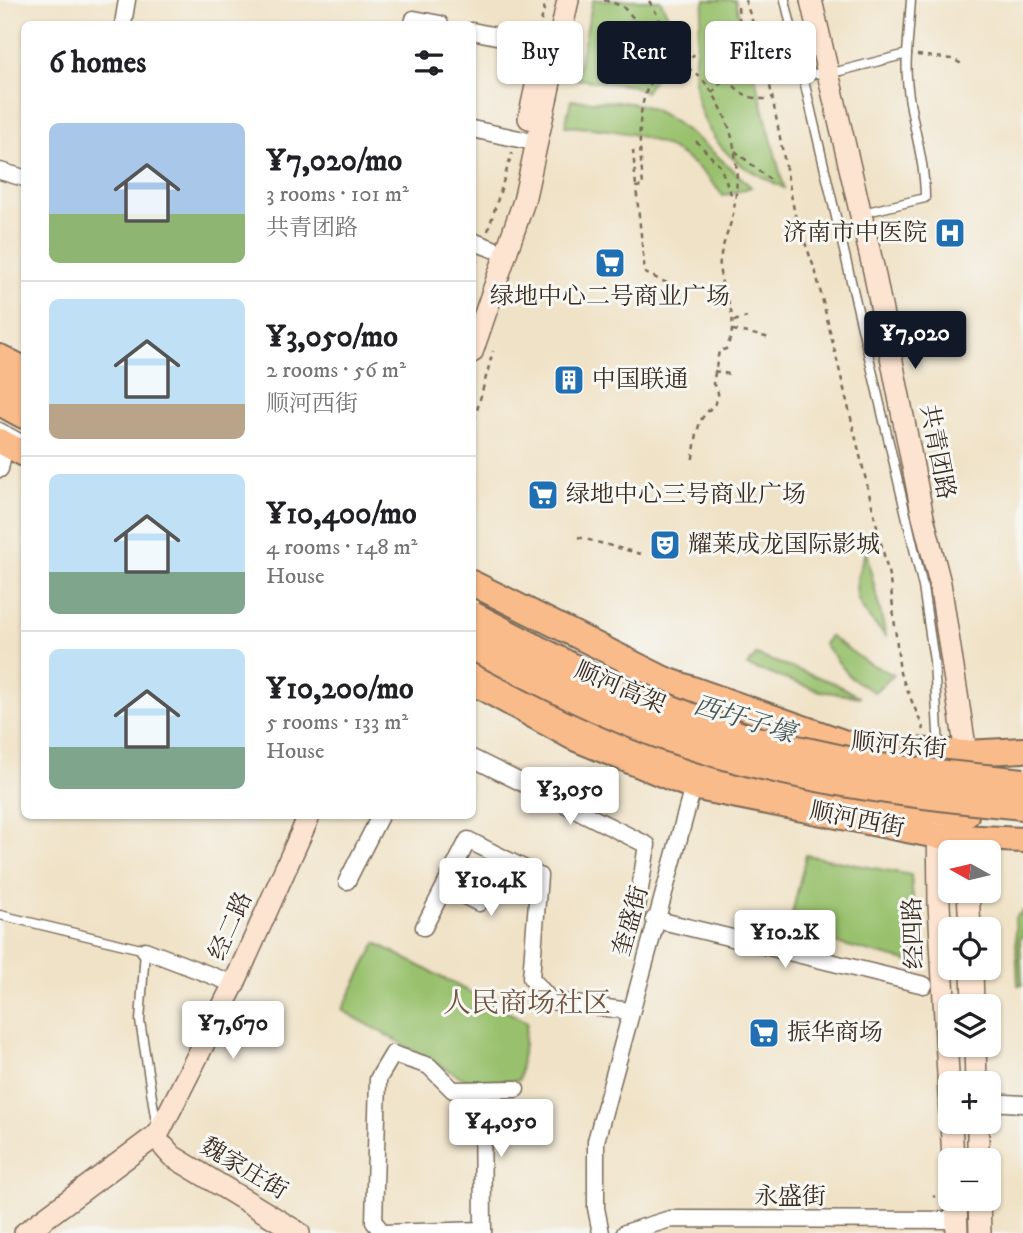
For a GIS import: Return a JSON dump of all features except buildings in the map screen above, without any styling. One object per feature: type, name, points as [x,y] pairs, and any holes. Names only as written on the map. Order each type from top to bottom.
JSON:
[{"type":"highway","points":[[0,377],[21,388]]},
{"type":"highway","points":[[0,401],[21,412]]},
{"type":"highway","points":[[476,605],[608,671],[760,731],[820,745],[857,747]]},
{"type":"highway","name":"顺河高架","points":[[476,618],[600,683],[747,740],[878,768],[1023,783]]},
{"type":"highway","name":"顺河高架","points":[[476,647],[588,705],[675,739],[872,788],[1023,805]]},
{"type":"highway","points":[[476,665],[573,715],[678,758],[858,802]]},
{"type":"main road","points":[[0,357],[21,368]]},
{"type":"main road","name":"顺河东街","points":[[476,585],[664,679],[857,747],[933,751],[966,763],[1023,750]]},
{"type":"main road","name":"顺河西街","points":[[476,684],[574,738],[693,787],[858,802],[938,805]]},
{"type":"main road","name":"顺河西街","points":[[693,787],[938,805],[966,828],[1023,840]]},
{"type":"street","points":[[124,21],[127,0]]},
{"type":"street","points":[[550,21],[555,0]]},
{"type":"street","points":[[476,340],[524,201],[568,0]]},
{"type":"street","name":"共青团路","points":[[811,0],[860,214],[923,517],[940,583],[966,763]]},
{"type":"street","points":[[476,32],[497,36]]},
{"type":"street","points":[[476,295],[511,197],[536,84]]},
{"type":"street","points":[[476,130],[524,139]]},
{"type":"street","points":[[0,171],[21,177]]},
{"type":"street","points":[[476,242],[493,248]]},
{"type":"street","points":[[0,469],[11,441]]},
{"type":"street","name":"经四路","points":[[933,751],[938,805],[948,1071]]},
{"type":"street","points":[[476,760],[647,845],[636,914]]},
{"type":"street","points":[[966,763],[966,828]]},
{"type":"street","name":"奎盛街","points":[[601,1233],[596,1208],[596,1141],[654,919],[693,787]]},
{"type":"street","name":"经二路","points":[[25,1233],[136,1153],[161,1140],[308,819]]},
{"type":"street","name":"经二路","points":[[49,1233],[145,1164],[161,1140],[230,1020],[324,819]]},
{"type":"street","points":[[347,881],[378,819]]},
{"type":"street","points":[[424,927],[445,886],[461,836],[539,876],[531,978],[551,1001],[630,1011]]},
{"type":"street","points":[[445,886],[479,903],[501,857]]},
{"type":"street","points":[[654,919],[924,985]]},
{"type":"street","points":[[145,950],[234,984]]},
{"type":"street","points":[[482,1089],[483,1231],[383,1233],[374,1222],[378,1079],[393,1054],[429,1066],[453,1090],[482,1089],[516,1089]]},
{"type":"street","points":[[1001,1103],[1023,1104]]},
{"type":"street","name":"魏家庄街","points":[[161,1140],[172,1156],[299,1233]]},
{"type":"street","name":"永盛街","points":[[625,1233],[670,1219],[938,1209]]},
{"type":"street","points":[[979,1211],[980,1233]]},
{"type":"lane","points":[[785,0],[790,21]]},
{"type":"lane","points":[[860,214],[925,198],[925,177],[905,81],[911,0]]},
{"type":"lane","points":[[816,74],[907,54]]},
{"type":"lane","points":[[806,84],[923,587],[934,661],[933,751]]},
{"type":"lane","points":[[0,915],[145,950],[140,1021],[161,1140]]},
{"type":"path","points":[[604,0],[622,6],[636,21]]},
{"type":"path","points":[[745,0],[764,55],[795,215],[816,273],[890,580],[900,673],[933,751]]},
{"type":"path","points":[[649,1],[661,21]]},
{"type":"path","points":[[738,6],[739,21]]},
{"type":"path","points":[[691,58],[694,54]]},
{"type":"path","points":[[907,54],[952,59],[962,64]]},
{"type":"path","points":[[691,70],[698,74],[712,93],[733,133],[735,151],[734,202],[720,263],[734,321],[733,330],[726,349],[719,351],[713,384],[718,397],[714,408],[701,420],[692,462]]},
{"type":"path","points":[[636,187],[643,186],[640,115],[643,97],[650,84]]},
{"type":"path","points":[[712,93],[719,84]]},
{"type":"path","points":[[732,84],[739,92],[752,99],[767,99]]},
{"type":"path","points":[[696,141],[720,166],[734,202]]},
{"type":"path","points":[[633,150],[645,273],[676,287]]},
{"type":"path","points":[[735,151],[773,182]]},
{"type":"path","points":[[724,305],[730,303]]},
{"type":"path","points":[[734,321],[747,317]]},
{"type":"path","points":[[733,330],[771,338]]},
{"type":"path","points":[[714,371],[729,374]]},
{"type":"path","points":[[713,395],[718,397]]},
{"type":"path","points":[[578,537],[641,554]]},
{"type":"green space","points":[[593,0],[660,0],[667,14],[669,21],[597,21],[597,82],[583,80],[583,46]]},
{"type":"green space","points":[[705,0],[735,0],[740,21],[705,21],[705,84],[757,84],[784,188],[734,159],[714,137],[698,100],[695,81],[697,41]]},
{"type":"green space","points":[[617,84],[651,84],[645,92],[633,86]]},
{"type":"green space","points":[[571,100],[629,103],[659,112],[701,143],[751,187],[723,196],[690,161],[672,149],[612,130],[565,126]]},
{"type":"green space","points":[[866,551],[886,636],[867,615],[858,597],[857,578]]},
{"type":"green space","points":[[830,636],[866,662],[894,675],[874,692],[851,678],[824,644]]},
{"type":"green space","points":[[756,655],[834,683],[860,697],[820,691],[747,666]]},
{"type":"green space","points":[[806,855],[911,875],[918,964],[788,931]]},
{"type":"green space","points":[[1023,911],[1023,937],[1020,938],[1022,985],[1018,985],[1015,918]]},
{"type":"green space","points":[[376,943],[527,1022],[519,1080],[468,1081],[342,1010]]},
{"type":"place","name":"济南市中医院","points":[[950,233]]},
{"type":"place","name":"绿地中心二号商业广场","points":[[610,263]]},
{"type":"place","name":"中国联通","points":[[569,380]]},
{"type":"place","name":"绿地中心三号商业广场","points":[[543,495]]},
{"type":"place","name":"耀莱成龙国际影城","points":[[665,545]]},
{"type":"place","name":"振华商场","points":[[764,1033]]},
{"type":"district","name":"人民商场社区","points":[[527,1003]]},
{"type":"water label","name":"西圩子壕","points":[[744,720]]}]
